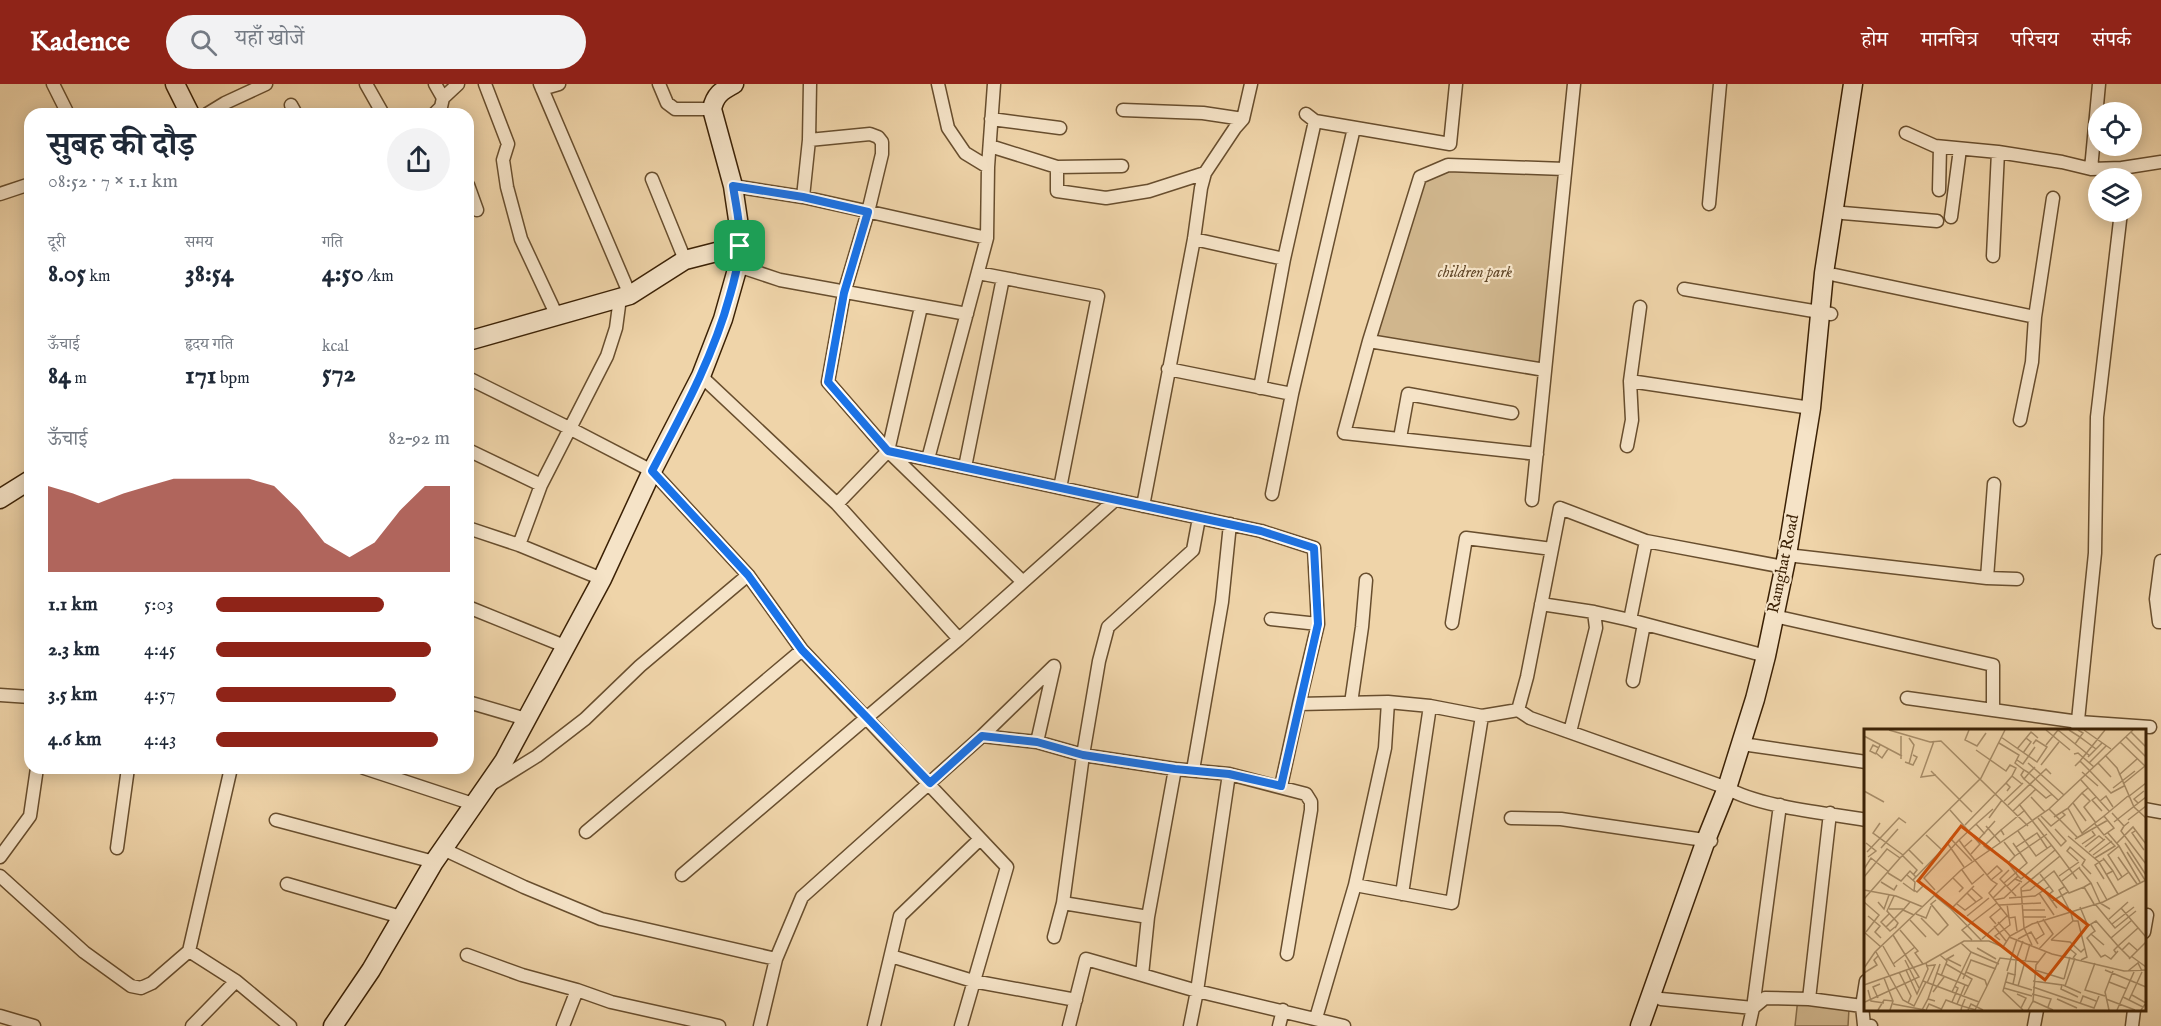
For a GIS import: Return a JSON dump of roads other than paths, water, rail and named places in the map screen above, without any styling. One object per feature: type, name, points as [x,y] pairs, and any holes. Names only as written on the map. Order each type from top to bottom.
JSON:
[{"type":"main road","points":[[175,84],[189,108]]},
{"type":"main road","name":"Ramghat Road","points":[[1731,791],[1789,559],[1820,410],[1825,313],[1835,275],[1843,213],[1852,84]]},
{"type":"main road","name":"Ramghat Road","points":[[1640,1026],[1764,702],[1783,618],[1789,559],[1849,138],[1862,84]]},
{"type":"main road","points":[[333,1026],[371,970],[438,856],[504,761],[602,579],[652,471],[701,376],[723,319],[738,266],[740,246],[733,186],[712,109],[715,98],[725,86]]},
{"type":"main road","points":[[474,339],[625,297],[685,260],[740,246]]},
{"type":"main road","points":[[0,499],[24,484]]},
{"type":"main road","name":"Ramghat Road","points":[[1652,1026],[1710,841]]},
{"type":"street","points":[[53,84],[65,108]]},
{"type":"street","points":[[210,108],[266,84]]},
{"type":"street","points":[[366,84],[380,108]]},
{"type":"street","points":[[435,84],[440,108]]},
{"type":"street","points":[[440,108],[458,84]]},
{"type":"street","points":[[485,84],[508,144],[503,160],[507,187],[521,239],[557,316]]},
{"type":"street","points":[[519,545],[541,485],[572,429],[607,356],[625,297],[541,87],[559,84]]},
{"type":"street","points":[[659,84],[667,103],[675,109],[712,109]]},
{"type":"street","points":[[803,197],[809,140],[810,84]]},
{"type":"street","points":[[938,84],[948,128],[965,153],[988,167]]},
{"type":"street","points":[[928,459],[987,238],[988,167],[994,84]]},
{"type":"street","points":[[1143,506],[1205,173],[1243,118],[1251,84]]},
{"type":"street","points":[[1260,388],[1310,118],[1450,144],[1456,84]]},
{"type":"street","points":[[1532,500],[1574,84]]},
{"type":"street","points":[[1709,204],[1720,84]]},
{"type":"street","points":[[2091,168],[2099,84]]},
{"type":"street","points":[[1123,110],[1159,110],[1243,118]]},
{"type":"street","points":[[991,119],[1060,128]]},
{"type":"street","points":[[1272,494],[1292,394],[1354,128]]},
{"type":"street","points":[[1906,132],[1935,147],[1998,152],[2088,168]]},
{"type":"street","points":[[809,140],[870,134],[878,137],[882,142],[882,154],[868,212],[844,293],[828,382],[888,451],[1023,582]]},
{"type":"street","points":[[990,146],[1057,167],[1122,166]]},
{"type":"street","points":[[1939,190],[1940,147]]},
{"type":"street","points":[[1951,217],[1960,148]]},
{"type":"street","points":[[1993,256],[1998,152]]},
{"type":"street","points":[[2140,168],[2161,162]]},
{"type":"street","points":[[1537,454],[1344,433],[1420,177],[1448,165],[1565,169]]},
{"type":"street","points":[[1057,167],[1058,191],[1106,198],[1149,191],[1205,173]]},
{"type":"street","points":[[652,179],[685,260]]},
{"type":"street","points":[[0,194],[24,186]]},
{"type":"street","points":[[733,186],[803,197],[987,238]]},
{"type":"street","points":[[2020,420],[2032,362],[2035,317],[2053,198]]},
{"type":"street","points":[[474,202],[477,210]]},
{"type":"street","points":[[1843,213],[1937,221]]},
{"type":"street","points":[[2078,726],[2095,553],[2097,417],[2120,222]]},
{"type":"street","points":[[1194,238],[1284,259]]},
{"type":"street","points":[[738,266],[780,280],[967,314]]},
{"type":"street","points":[[978,273],[1098,296],[1060,488]]},
{"type":"street","points":[[1835,275],[2035,317]]},
{"type":"street","points":[[965,467],[1003,278]]},
{"type":"street","points":[[1684,289],[1825,313]]},
{"type":"street","points":[[837,504],[888,451],[921,307]]},
{"type":"street","points":[[1627,446],[1632,420],[1630,381],[1640,308]]},
{"type":"street","points":[[1370,341],[1545,370]]},
{"type":"street","points":[[1168,369],[1292,394]]},
{"type":"street","points":[[701,376],[837,504],[959,639]]},
{"type":"street","points":[[474,381],[652,471],[748,575],[802,650],[1007,867],[961,1026]]},
{"type":"street","points":[[1630,381],[1811,408]]},
{"type":"street","points":[[1400,438],[1408,394],[1512,413]]},
{"type":"street","points":[[888,451],[1261,531],[1314,548],[1318,624],[1281,786]]},
{"type":"street","points":[[474,453],[541,485]]},
{"type":"street","points":[[1987,578],[1995,484]]},
{"type":"street","points":[[682,875],[959,639],[1115,500]]},
{"type":"street","points":[[1518,710],[1560,508],[1646,541],[1789,559],[2017,579]]},
{"type":"street","points":[[1054,937],[1064,903],[1083,755],[1099,661],[1108,627],[1193,550],[1199,518]]},
{"type":"street","points":[[1194,770],[1222,602],[1230,524]]},
{"type":"street","points":[[474,530],[519,545],[602,579]]},
{"type":"street","points":[[1452,623],[1466,538],[1552,549]]},
{"type":"street","points":[[1630,620],[1646,541]]},
{"type":"street","points":[[2161,561],[2156,599],[2159,622],[2161,622]]},
{"type":"street","points":[[484,789],[537,756],[585,718],[640,666],[748,575]]},
{"type":"street","points":[[1351,703],[1366,580]]},
{"type":"street","points":[[1541,604],[1630,620],[1766,656]]},
{"type":"street","points":[[474,609],[567,647]]},
{"type":"street","points":[[1570,732],[1596,628],[1594,612]]},
{"type":"street","points":[[1783,618],[1993,665],[1993,710]]},
{"type":"street","points":[[1271,619],[1318,624]]},
{"type":"street","points":[[1633,681],[1644,624]]},
{"type":"street","points":[[586,832],[802,650]]},
{"type":"street","points":[[760,1026],[776,959],[802,897],[982,736],[1054,666],[1037,742]]},
{"type":"street","points":[[0,695],[24,697]]},
{"type":"street","points":[[1907,698],[1993,710],[2078,726],[2150,727]]},
{"type":"street","points":[[1299,704],[1388,702],[1430,706],[1482,716],[1518,710],[1530,718],[1731,791],[1780,805],[1864,820]]},
{"type":"street","points":[[1316,1018],[1355,885],[1385,748],[1388,702]]},
{"type":"street","points":[[474,704],[526,719]]},
{"type":"street","points":[[1402,894],[1430,706]]},
{"type":"street","points":[[1355,885],[1452,903],[1482,716]]},
{"type":"street","points":[[982,736],[1037,742],[1083,755],[1175,769],[1229,774],[1306,794],[1311,802],[1287,954]]},
{"type":"street","points":[[1749,745],[1864,762]]},
{"type":"street","points":[[1142,975],[1148,917],[1175,769]]},
{"type":"street","points":[[0,857],[30,816],[36,774]]},
{"type":"street","points":[[117,848],[127,774]]},
{"type":"street","points":[[0,876],[84,952],[131,986],[141,987],[152,983],[189,951],[230,774]]},
{"type":"street","points":[[382,774],[473,804]]},
{"type":"street","points":[[1190,1026],[1229,774]]},
{"type":"street","points":[[1749,1026],[1780,805]]},
{"type":"street","points":[[2146,809],[2161,812]]},
{"type":"street","points":[[1809,999],[1830,813]]},
{"type":"street","points":[[1511,818],[1561,819],[1710,841]]},
{"type":"street","points":[[276,820],[438,856],[524,887],[601,919],[776,959]]},
{"type":"street","points":[[874,1026],[900,916],[980,839]]},
{"type":"street","points":[[287,884],[401,917]]},
{"type":"street","points":[[1064,903],[1148,917]]},
{"type":"street","points":[[2146,924],[2147,915]]},
{"type":"street","points":[[189,951],[236,981],[290,1026]]},
{"type":"street","points":[[467,955],[522,975],[671,1020],[718,1026]]},
{"type":"street","points":[[891,956],[973,981],[1076,1000]]},
{"type":"street","points":[[1074,1025],[1076,1000],[1086,959],[1197,991],[1344,1026]]},
{"type":"street","points":[[192,1026],[236,981]]},
{"type":"street","points":[[563,1026],[577,990]]},
{"type":"street","points":[[1864,994],[1862,1006],[1866,1026]]},
{"type":"street","points":[[1661,999],[1753,1008],[1765,998],[1809,999],[1862,1006]]},
{"type":"street","points":[[1279,1026],[1283,1010]]},
{"type":"street","points":[[2034,1026],[2037,1011]]},
{"type":"street","points":[[2132,1026],[2134,1011]]},
{"type":"street","points":[[0,1016],[34,1026]]},
{"type":"park label","name":"children park","points":[[1475,273]]}]
